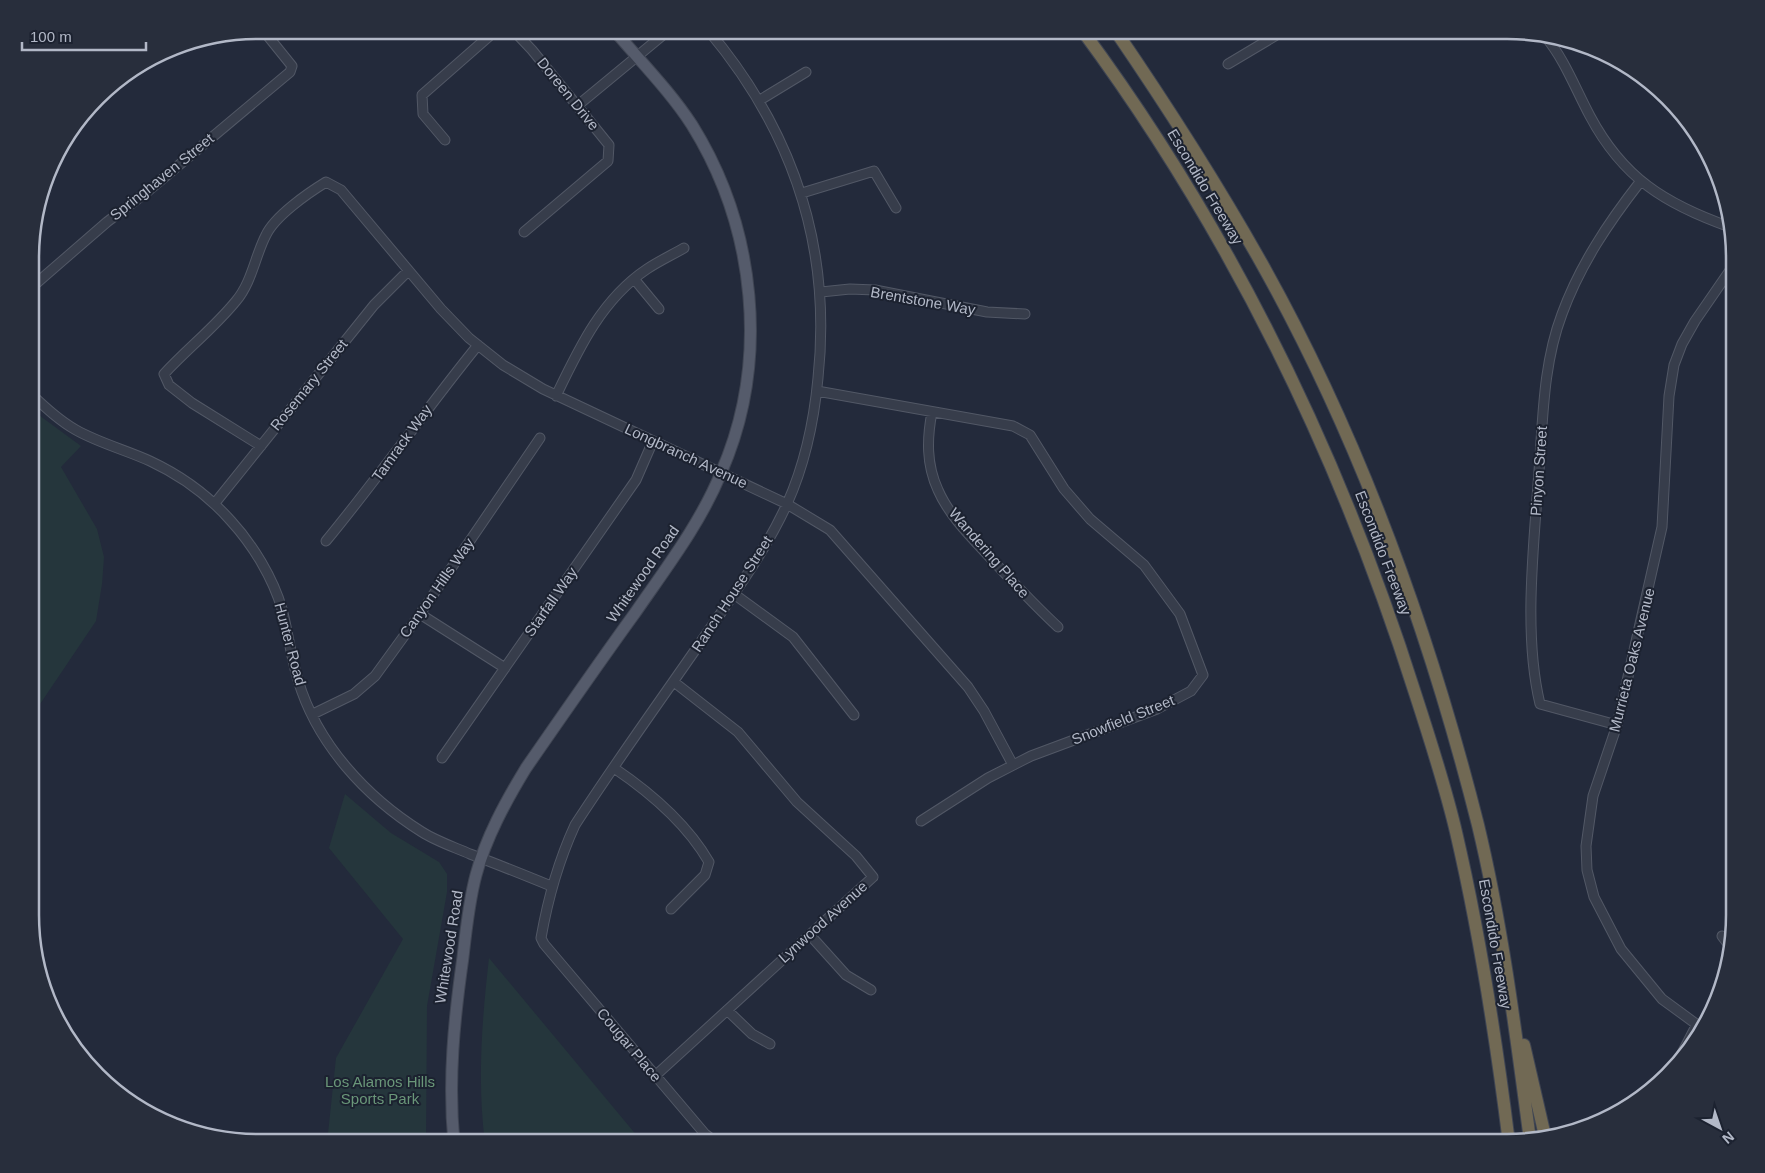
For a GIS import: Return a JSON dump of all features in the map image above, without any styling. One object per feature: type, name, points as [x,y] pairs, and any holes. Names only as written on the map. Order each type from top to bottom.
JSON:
[{"type":"highway","name":"Escondido Freeway","points":[[1088,39],[1153,132],[1200,208],[1252,300],[1298,392],[1361,538],[1398,638],[1442,778],[1456,830],[1488,985],[1508,1134]]},
{"type":"highway","name":"Escondido Freeway","points":[[1120,39],[1206,168],[1264,267],[1318,373],[1368,487],[1413,603],[1446,710],[1478,827],[1511,997],[1529,1133]]},
{"type":"highway","points":[[1511,997],[1532,1073],[1544,1131]]},
{"type":"main road","name":"Whitewood Road","points":[[453,1134],[451,1060],[454,1014],[472,895],[482,858],[508,798],[526,768],[679,550],[703,511],[722,473],[738,424],[748,371],[750,301],[743,251],[728,198],[706,150],[676,102],[622,39]]},
{"type":"street","name":"Springhaven Street","points":[[39,281],[107,222],[148,191],[290,72],[292,66],[270,39]]},
{"type":"street","name":"Doreen Drive","points":[[445,140],[423,114],[422,95],[486,39]]},
{"type":"street","name":"Doreen Drive","points":[[522,39],[609,145],[608,161],[524,232]]},
{"type":"street","points":[[578,106],[658,39]]},
{"type":"street","name":"Ranch House Street","points":[[544,944],[542,938],[551,886],[562,854],[575,826],[760,555],[786,504],[805,452],[817,391],[821,341],[820,292],[816,254],[802,193],[777,132],[760,100],[742,73],[715,39]]},
{"type":"street","points":[[1228,64],[1269,39]]},
{"type":"street","points":[[1549,43],[1567,68],[1590,116],[1606,143],[1640,182],[1687,211],[1723,225]]},
{"type":"street","points":[[760,100],[806,72]]},
{"type":"street","points":[[802,193],[874,171],[896,208]]},
{"type":"street","name":"Longbranch Avenue","points":[[261,446],[192,403],[169,385],[164,374],[181,355],[211,330],[238,299],[256,264],[266,234],[279,219],[311,191],[326,182],[341,190],[441,309],[478,345],[503,365],[556,396],[786,504],[830,530],[968,687],[984,711],[1013,765]]},
{"type":"street","name":"Pinyon Street","points":[[1617,725],[1540,704],[1532,651],[1532,588],[1544,398],[1555,336],[1572,289],[1592,248],[1610,220],[1640,182]]},
{"type":"street","points":[[556,396],[588,331],[608,304],[646,270],[684,248]]},
{"type":"street","name":"Rosemary Street","points":[[215,503],[374,306],[408,271]]},
{"type":"street","name":"Murrieta Oaks Avenue","points":[[1697,1025],[1662,999],[1634,966],[1601,914],[1589,882],[1586,846],[1593,796],[1617,725],[1662,527],[1669,396],[1674,365],[1687,336],[1726,275]]},
{"type":"street","points":[[635,280],[659,309]]},
{"type":"street","name":"Brentstone Way","points":[[820,292],[850,289],[875,290],[987,312],[1026,314]]},
{"type":"street","name":"Tamrack Way","points":[[326,541],[478,345]]},
{"type":"street","points":[[817,391],[932,412]]},
{"type":"street","name":"Hunter Road","points":[[39,401],[64,423],[77,431],[150,461],[177,475],[215,503],[252,548],[267,574],[281,607],[298,681],[313,714],[334,752],[353,776],[382,804],[423,833],[551,886]]},
{"type":"street","name":"Wandering Place","points":[[932,412],[928,437],[929,460],[938,490],[962,526],[1029,600],[1058,627]]},
{"type":"street","name":"Snowfield Street","points":[[921,821],[988,778],[1031,756],[1157,709],[1191,691],[1203,675],[1180,614],[1144,565],[1090,519],[1064,489],[1030,435],[1013,426],[932,412]]},
{"type":"street","name":"Canyon Hills Way","points":[[313,714],[354,694],[375,676],[420,614],[540,438]]},
{"type":"street","name":"Starfall Way","points":[[442,758],[636,480],[653,441]]},
{"type":"street","points":[[734,594],[758,609],[793,637],[854,716]]},
{"type":"street","points":[[420,614],[505,668]]},
{"type":"street","name":"Lynwood Avenue","points":[[656,1076],[873,877],[856,856],[797,802],[738,732],[674,682]]},
{"type":"street","points":[[614,768],[639,784],[664,807],[701,848],[709,862],[705,875],[671,908]]},
{"type":"street","points":[[810,935],[846,975],[871,990]]},
{"type":"street","points":[[1722,936],[1725,939]]},
{"type":"street","name":"Cougar Place","points":[[544,944],[705,1134]]},
{"type":"street","points":[[727,1010],[752,1034],[770,1044]]},
{"type":"green space","points":[[39,415],[81,446],[61,467],[97,529],[104,557],[96,621],[39,706]]},
{"type":"green space","name":"Los Alamos Hills Sports Park","points":[[345,794],[391,833],[439,862],[447,874],[447,892],[427,1006],[426,1134],[328,1134],[336,1058],[403,939],[329,848]]},
{"type":"green space","points":[[489,958],[636,1134],[484,1134],[481,1097],[481,1050]]}]
